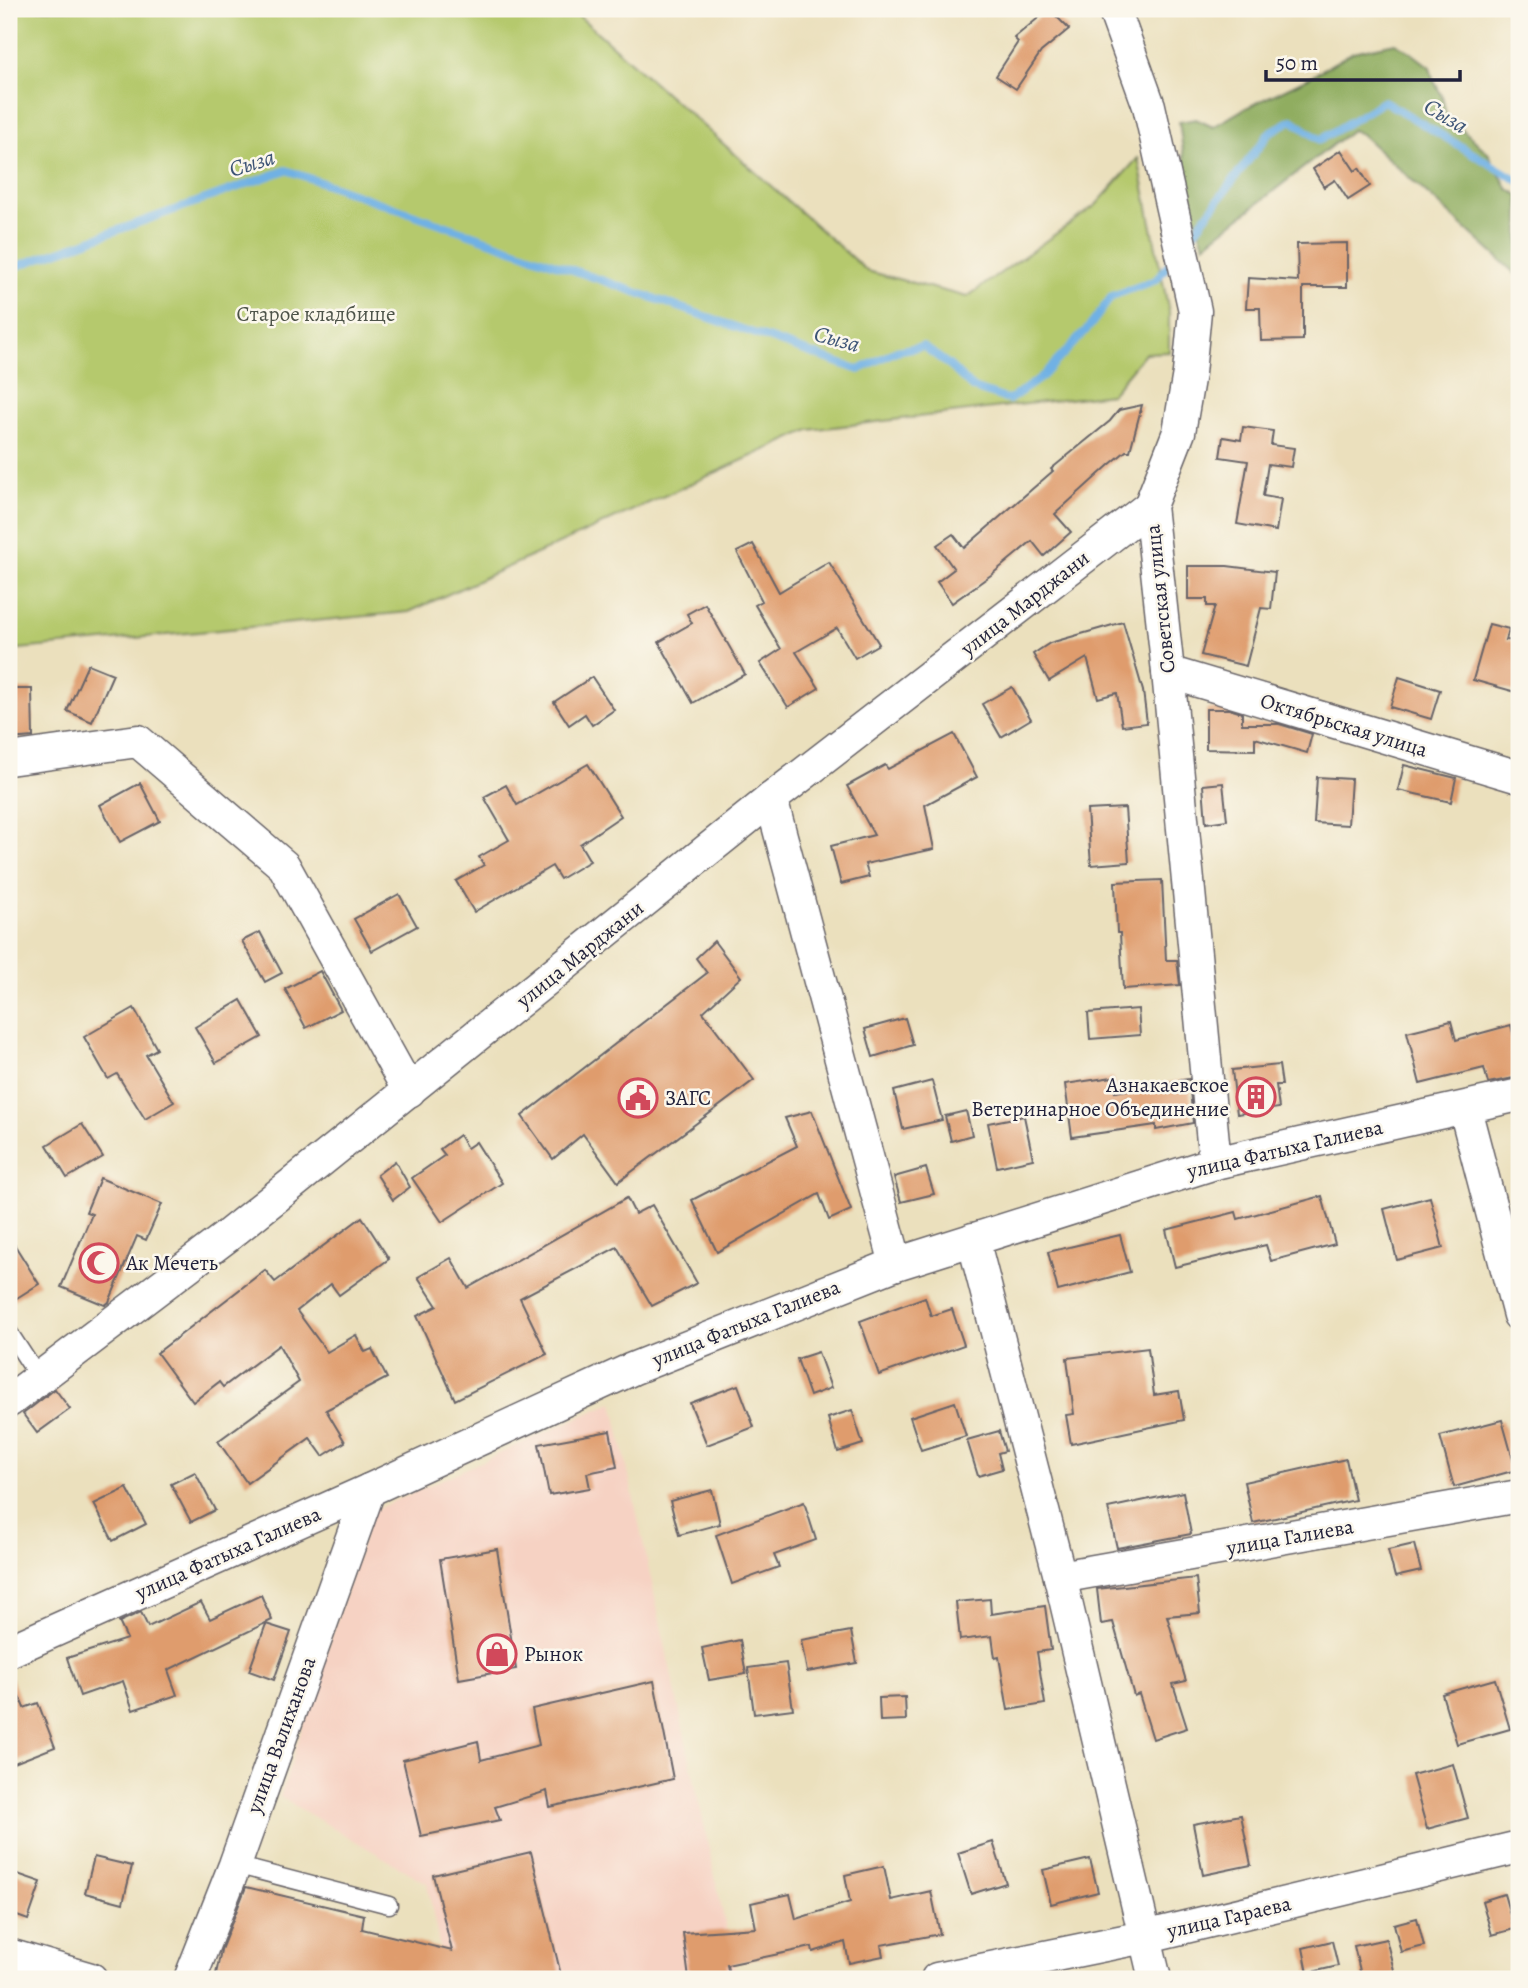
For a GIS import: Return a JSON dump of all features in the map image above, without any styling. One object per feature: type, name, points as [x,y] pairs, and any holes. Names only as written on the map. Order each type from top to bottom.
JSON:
[{"type":"street","name":"Советская улица","points":[[1114,9],[1149,106],[1195,310],[1189,373],[1178,432],[1150,506],[1215,1163]]},
{"type":"street","name":"улица Марджани","points":[[9,1401],[226,1237],[771,799],[1150,506]]},
{"type":"street","name":"Октябрьская улица","points":[[1168,672],[1519,777]]},
{"type":"street","points":[[9,759],[138,741],[284,866],[409,1091]]},
{"type":"street","points":[[771,799],[896,1264]]},
{"type":"street","name":"улица Фатыха Галиева","points":[[9,1651],[632,1369],[896,1264],[1215,1163],[1519,1095]]},
{"type":"street","points":[[1465,1108],[1519,1315]]},
{"type":"street","points":[[974,1239],[1060,1577],[1154,1979]]},
{"type":"street","name":"улица Валиханова","points":[[190,1979],[235,1865],[369,1490]]},
{"type":"street","name":"улица Галиева","points":[[1060,1577],[1519,1496]]},
{"type":"street","name":"улица Гараева","points":[[937,1979],[1144,1937],[1519,1847]]},
{"type":"street","points":[[9,1955],[91,1979]]},
{"type":"lane","points":[[9,1332],[39,1378]]},
{"type":"lane","points":[[235,1865],[389,1905]]},
{"type":"shaded area","name":"Рынок","points":[[613,1402],[737,1979],[436,1979],[441,1954],[427,1883],[280,1797],[372,1511]]},
{"type":"green space","name":"Старое кладбище","points":[[9,9],[571,9],[867,271],[967,297],[1096,205],[1138,158],[1169,312],[1169,352],[1145,353],[1111,394],[809,430],[409,612],[9,650]]},
{"type":"green space","points":[[1395,43],[1430,67],[1446,114],[1488,153],[1508,189],[1519,195],[1519,277],[1361,134],[1352,130],[1204,245],[1190,202],[1179,122],[1196,119],[1213,127],[1353,52]]},
{"type":"building","points":[[1049,9],[1069,29],[1041,52],[1016,89],[996,76],[1018,42],[1014,38]]},
{"type":"building","points":[[1341,150],[1355,171],[1359,168],[1370,186],[1348,200],[1335,180],[1324,187],[1313,169]]},
{"type":"building","points":[[1347,243],[1347,287],[1303,287],[1303,340],[1261,341],[1260,308],[1246,308],[1248,278],[1298,281],[1297,244]]},
{"type":"building","points":[[1142,405],[1130,451],[1126,451],[1109,465],[1055,514],[1071,532],[1044,556],[1032,541],[952,603],[937,582],[954,569],[937,545],[953,534],[964,548],[1053,471],[1051,469],[1110,421],[1119,410]]},
{"type":"building","points":[[1243,427],[1273,431],[1271,445],[1294,448],[1291,467],[1268,464],[1263,496],[1281,499],[1276,531],[1237,524],[1248,461],[1220,457],[1223,437],[1241,440]]},
{"type":"building","points":[[753,544],[779,592],[829,562],[879,644],[855,658],[837,628],[796,652],[819,688],[788,707],[760,663],[781,649],[755,605],[762,601],[737,552]]},
{"type":"building","points":[[1188,566],[1227,566],[1275,572],[1271,609],[1261,608],[1246,666],[1201,655],[1215,606],[1207,606],[1207,599],[1188,599]]},
{"type":"building","points":[[705,604],[745,674],[693,703],[659,642],[692,623],[687,614]]},
{"type":"building","points":[[1123,622],[1143,691],[1147,723],[1122,726],[1117,693],[1098,698],[1087,658],[1049,681],[1033,654],[1050,643]]},
{"type":"building","points":[[1489,624],[1509,629],[1506,640],[1519,641],[1519,693],[1473,680]]},
{"type":"building","points":[[88,664],[113,674],[92,722],[67,711]]},
{"type":"building","points":[[592,677],[614,710],[592,725],[585,714],[569,725],[554,702]]},
{"type":"building","points":[[1399,677],[1440,690],[1431,719],[1390,707]]},
{"type":"building","points":[[1012,687],[1031,719],[1001,737],[982,704]]},
{"type":"building","points":[[9,689],[32,689],[33,737],[9,739]]},
{"type":"building","points":[[1206,709],[1229,709],[1242,713],[1242,724],[1279,724],[1312,734],[1307,753],[1255,738],[1255,750],[1206,749]]},
{"type":"building","points":[[954,734],[977,777],[925,805],[934,849],[865,864],[869,877],[841,884],[831,846],[874,835],[847,786],[885,765],[888,769]]},
{"type":"building","points":[[588,764],[621,816],[580,844],[590,861],[560,879],[552,866],[474,912],[456,881],[484,865],[479,857],[509,840],[484,797],[506,785],[517,805]]},
{"type":"building","points":[[1404,765],[1456,778],[1451,802],[1398,790]]},
{"type":"building","points":[[1317,777],[1351,779],[1348,825],[1314,823]]},
{"type":"building","points":[[140,783],[160,821],[120,842],[100,805]]},
{"type":"building","points":[[1223,783],[1227,820],[1206,823],[1203,785]]},
{"type":"building","points":[[1125,808],[1129,862],[1091,865],[1087,810]]},
{"type":"building","points":[[1162,880],[1166,960],[1177,960],[1180,985],[1123,989],[1115,882]]},
{"type":"building","points":[[399,894],[417,926],[372,951],[354,919]]},
{"type":"building","points":[[260,932],[282,973],[265,982],[242,941]]},
{"type":"building","name":"ЗАГС","points":[[714,941],[741,977],[703,1012],[754,1080],[618,1182],[583,1134],[553,1159],[522,1116],[707,973],[696,958]]},
{"type":"building","points":[[320,971],[341,1010],[306,1028],[285,989]]},
{"type":"building","points":[[241,1000],[262,1037],[216,1063],[195,1027]]},
{"type":"building","points":[[134,1008],[157,1049],[146,1055],[174,1102],[145,1119],[117,1074],[108,1079],[84,1037]]},
{"type":"building","points":[[1138,1009],[1140,1035],[1090,1039],[1088,1013]]},
{"type":"building","points":[[905,1018],[913,1045],[873,1057],[865,1029]]},
{"type":"building","points":[[1451,1021],[1456,1040],[1511,1025],[1519,1057],[1519,1077],[1488,1083],[1484,1068],[1420,1084],[1407,1032]]},
{"type":"building","name":"Азнакаевское Ветеринарное Объединение","points":[[1279,1065],[1282,1085],[1276,1085],[1279,1108],[1237,1114],[1232,1070]]},
{"type":"building","points":[[1113,1077],[1115,1092],[1189,1079],[1193,1123],[1156,1130],[1156,1125],[1072,1137],[1065,1084]]},
{"type":"building","points":[[932,1081],[942,1120],[903,1129],[894,1091]]},
{"type":"building","points":[[812,1111],[851,1210],[829,1220],[819,1194],[717,1252],[692,1200],[797,1146],[785,1118]]},
{"type":"building","points":[[966,1111],[972,1135],[951,1141],[945,1116]]},
{"type":"building","points":[[1024,1116],[1033,1159],[997,1167],[988,1123]]},
{"type":"building","points":[[82,1124],[103,1157],[67,1178],[47,1145]]},
{"type":"building","points":[[459,1135],[467,1148],[476,1142],[502,1183],[442,1222],[412,1178],[445,1155],[440,1149]]},
{"type":"building","points":[[395,1161],[410,1187],[393,1200],[377,1175]]},
{"type":"building","points":[[926,1168],[934,1194],[901,1202],[894,1177]]},
{"type":"building","name":"Ак Мечеть","points":[[100,1178],[162,1204],[146,1240],[137,1236],[109,1302],[105,1305],[61,1287],[92,1214],[86,1212]]},
{"type":"building","points":[[1322,1196],[1335,1244],[1271,1261],[1266,1245],[1175,1267],[1166,1230],[1236,1212],[1238,1219]]},
{"type":"building","points":[[1430,1197],[1443,1248],[1397,1260],[1384,1209]]},
{"type":"building","points":[[627,1198],[635,1214],[652,1205],[697,1283],[652,1306],[617,1247],[520,1298],[547,1354],[455,1400],[417,1316],[437,1306],[418,1277],[451,1258],[468,1288]]},
{"type":"building","points":[[362,1217],[389,1259],[339,1295],[331,1284],[297,1311],[327,1352],[356,1335],[365,1352],[372,1349],[387,1378],[326,1410],[345,1442],[323,1456],[310,1438],[247,1483],[218,1441],[299,1382],[279,1345],[223,1387],[219,1382],[193,1402],[157,1353],[265,1270],[275,1282]]},
{"type":"building","points":[[1120,1235],[1130,1272],[1058,1291],[1048,1252]]},
{"type":"building","points":[[9,1236],[39,1284],[9,1303]]},
{"type":"building","points":[[925,1297],[931,1316],[952,1309],[964,1345],[879,1375],[860,1321]]},
{"type":"building","points":[[1148,1348],[1154,1395],[1179,1391],[1184,1420],[1071,1444],[1066,1415],[1074,1414],[1067,1358]]},
{"type":"building","points":[[818,1352],[831,1388],[810,1396],[797,1359]]},
{"type":"building","points":[[738,1385],[754,1427],[707,1445],[690,1403]]},
{"type":"building","points":[[55,1389],[70,1409],[37,1433],[23,1414]]},
{"type":"building","points":[[955,1402],[966,1436],[921,1450],[910,1417]]},
{"type":"building","points":[[852,1410],[863,1444],[838,1452],[828,1418]]},
{"type":"building","points":[[1502,1420],[1516,1470],[1454,1487],[1440,1436]]},
{"type":"building","points":[[610,1431],[617,1467],[587,1473],[590,1488],[549,1495],[539,1444]]},
{"type":"building","points":[[999,1431],[1005,1451],[998,1453],[1002,1469],[978,1476],[967,1440]]},
{"type":"building","points":[[1346,1459],[1355,1500],[1253,1523],[1244,1482]]},
{"type":"building","points":[[195,1472],[215,1510],[191,1522],[171,1484]]},
{"type":"building","points":[[127,1488],[146,1524],[113,1541],[94,1504]]},
{"type":"building","points":[[712,1490],[720,1524],[679,1535],[670,1501]]},
{"type":"building","points":[[1183,1492],[1191,1534],[1117,1548],[1108,1508]]},
{"type":"building","points":[[804,1502],[816,1540],[774,1555],[779,1567],[732,1584],[716,1535]]},
{"type":"building","points":[[1414,1544],[1421,1571],[1395,1577],[1388,1550]]},
{"type":"building","points":[[497,1549],[516,1669],[459,1679],[440,1559]]},
{"type":"building","points":[[1196,1578],[1200,1613],[1167,1616],[1186,1681],[1173,1684],[1187,1728],[1153,1739],[1139,1694],[1134,1696],[1113,1622],[1101,1624],[1097,1589]]},
{"type":"building","points":[[261,1595],[272,1620],[168,1670],[177,1695],[133,1710],[123,1681],[80,1696],[67,1658],[127,1639],[119,1622],[141,1612],[148,1627],[201,1602],[210,1619]]},
{"type":"building","points":[[990,1599],[991,1614],[1045,1606],[1051,1650],[1037,1652],[1045,1704],[1008,1710],[999,1657],[995,1658],[992,1636],[960,1640],[956,1602]]},
{"type":"building","points":[[266,1624],[291,1632],[274,1680],[249,1671]]},
{"type":"building","points":[[851,1631],[857,1663],[807,1672],[801,1640]]},
{"type":"building","points":[[740,1640],[746,1674],[709,1680],[702,1648]]},
{"type":"building","points":[[786,1663],[793,1709],[754,1714],[748,1668]]},
{"type":"building","points":[[9,1672],[24,1708],[38,1703],[55,1747],[9,1765]]},
{"type":"building","points":[[1495,1679],[1510,1729],[1457,1744],[1442,1694]]},
{"type":"building","points":[[654,1681],[673,1779],[550,1807],[547,1791],[495,1807],[500,1820],[421,1836],[403,1760],[478,1741],[481,1760],[539,1745],[532,1709]]},
{"type":"building","points":[[905,1697],[906,1720],[880,1721],[879,1698]]},
{"type":"building","points":[[1453,1764],[1468,1818],[1427,1829],[1412,1775]]},
{"type":"building","points":[[1241,1815],[1251,1865],[1203,1875],[1193,1824]]},
{"type":"building","points":[[993,1842],[1006,1883],[971,1894],[958,1853]]},
{"type":"building","points":[[531,1852],[562,1979],[215,1979],[221,1950],[246,1887],[364,1915],[362,1929],[452,1951],[433,1875]]},
{"type":"building","points":[[94,1857],[132,1866],[123,1903],[85,1893]]},
{"type":"building","points":[[1090,1859],[1098,1892],[1051,1904],[1043,1870]]},
{"type":"building","points":[[884,1866],[891,1900],[931,1891],[940,1934],[881,1945],[883,1956],[849,1963],[845,1942],[813,1952],[812,1947],[727,1965],[729,1975],[689,1979],[683,1933],[756,1928],[751,1903],[790,1894],[796,1919],[850,1902],[845,1875]]},
{"type":"building","points":[[9,1871],[41,1882],[28,1920],[9,1913]]},
{"type":"building","points":[[1504,1894],[1514,1929],[1492,1935],[1482,1901]]},
{"type":"building","points":[[1417,1918],[1424,1946],[1401,1952],[1394,1924]]},
{"type":"building","points":[[1386,1939],[1395,1974],[1362,1979],[1354,1946]]},
{"type":"building","points":[[1332,1941],[1338,1966],[1308,1973],[1303,1948]]},
{"type":"waterway","name":"Сыза","points":[[1187,241],[1270,132],[1292,120],[1320,140],[1384,101],[1519,181]]},
{"type":"waterway","name":"Сыза","points":[[9,269],[286,170],[859,370],[896,351],[923,346],[949,365],[973,388],[1009,400],[1042,377],[1090,326],[1112,296],[1156,280],[1175,256]]},
{"type":"place","name":"Азнакаевское Ветеринарное Объединение","points":[[1256,1097]]},
{"type":"place","name":"ЗАГС","points":[[638,1098]]},
{"type":"place","name":"Ак Мечеть","points":[[99,1263]]},
{"type":"place","name":"Рынок","points":[[497,1654]]}]
